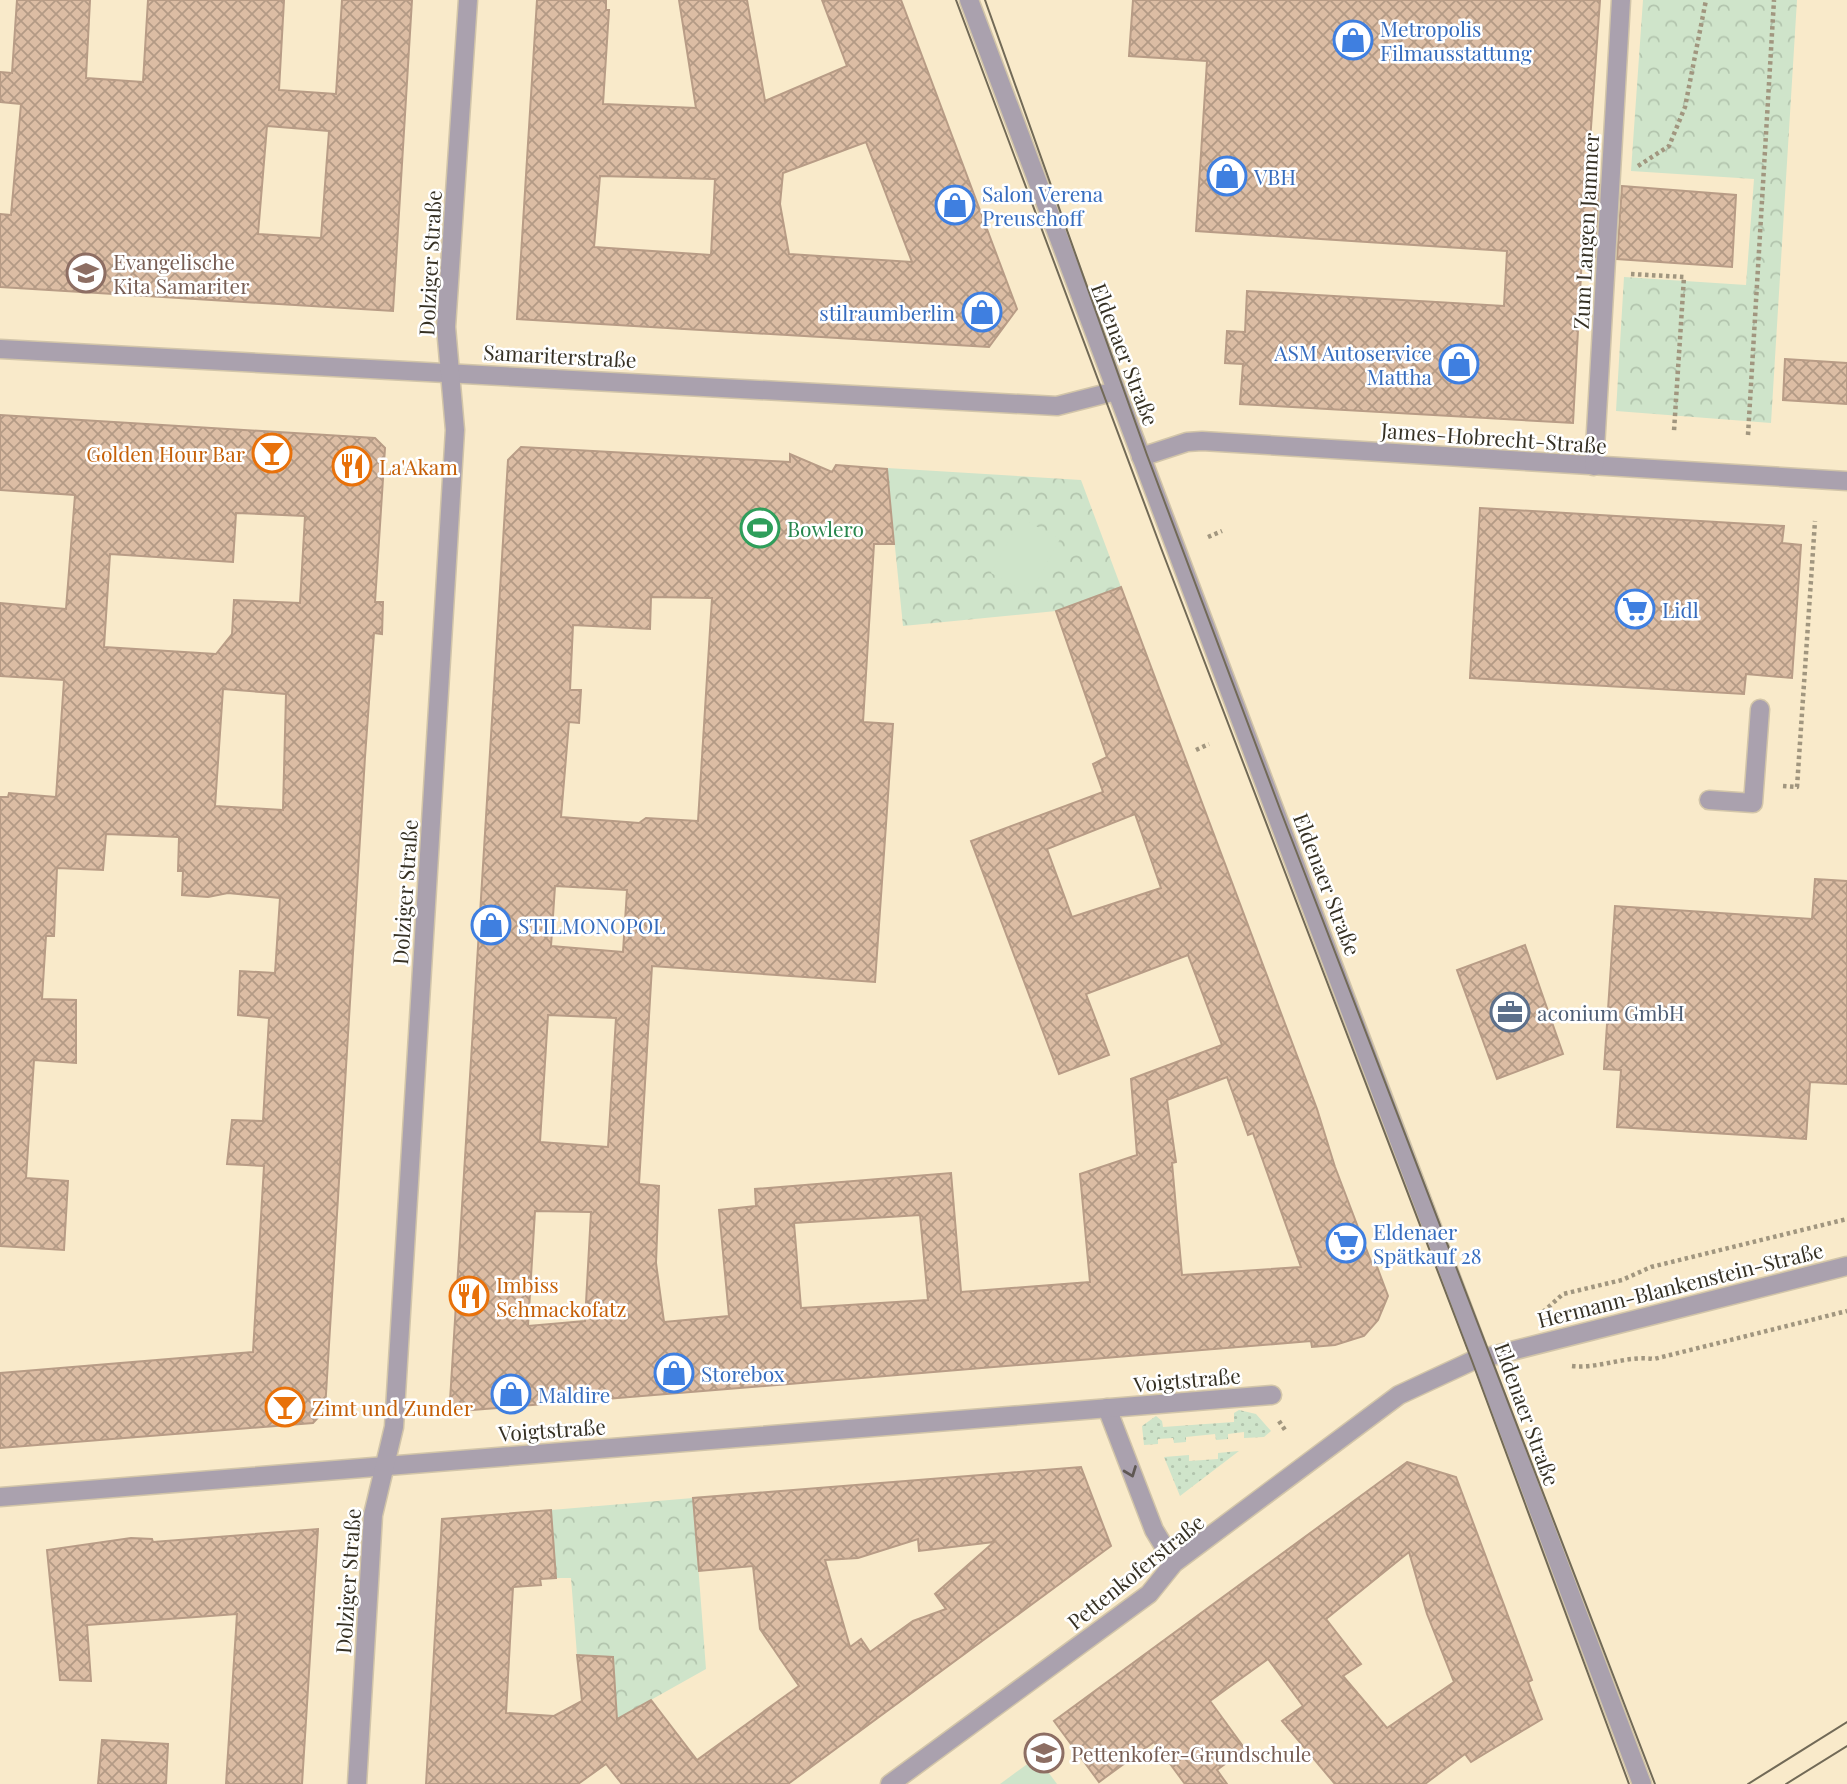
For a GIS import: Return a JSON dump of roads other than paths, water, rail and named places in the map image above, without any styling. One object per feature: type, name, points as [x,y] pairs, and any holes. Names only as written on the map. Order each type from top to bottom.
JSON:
[{"type":"street","name":"Dolziger Straße","points":[[357,1784],[373,1515],[394,1427],[455,430],[446,327],[468,0]]},
{"type":"street","name":"Eldenaer Straße","points":[[970,0],[1642,1784]]},
{"type":"street","name":"Zum Langen Jammer","points":[[1594,466],[1621,0]]},
{"type":"street","name":"Samariterstraße","points":[[0,349],[1057,406],[1116,391]]},
{"type":"street","name":"James-Hobrecht-Straße","points":[[1142,457],[1187,442],[1202,441],[1847,481]]},
{"type":"street","points":[[1709,800],[1753,803],[1760,709]]},
{"type":"street","name":"Hermann-Blankenstein-Straße","points":[[1483,1357],[1847,1266]]},
{"type":"street","name":"Pettenkoferstraße","points":[[890,1784],[1149,1594],[1174,1563],[1399,1395],[1483,1357]]},
{"type":"street","name":"Voigtstraße","points":[[0,1497],[385,1464],[1272,1395]]},
{"type":"street","name":"Voigtstraße","points":[[1107,1408],[1153,1530],[1174,1563]]},
{"type":"tram line","points":[[956,0],[1161,548],[1472,1361],[1629,1784]]},
{"type":"tram line","points":[[985,0],[1147,455],[1280,809],[1655,1784]]},
{"type":"tram line","points":[[1748,1784],[1847,1722]]},
{"type":"tram line","points":[[1786,1784],[1847,1746]]},
{"type":"place","name":"Metropolis Filmausstattung","points":[[1353,40]]},
{"type":"place","name":"VBH","points":[[1227,176]]},
{"type":"place","name":"Salon Verena Preuschoff","points":[[955,205]]},
{"type":"place","name":"Evangelische Kita Samariter","points":[[86,273]]},
{"type":"place","name":"stilraumberlin","points":[[982,312]]},
{"type":"place","name":"ASM Autoservice Mattha","points":[[1459,364]]},
{"type":"place","name":"Golden Hour Bar","points":[[272,453]]},
{"type":"place","name":"La'Akam","points":[[352,466]]},
{"type":"place","name":"Bowlero","points":[[760,528]]},
{"type":"place","name":"Lidl","points":[[1635,609]]},
{"type":"place","name":"STILMONOPOL","points":[[491,925]]},
{"type":"place","name":"aconium GmbH","points":[[1510,1012]]},
{"type":"place","name":"Eldenaer Spätkauf 28","points":[[1346,1243]]},
{"type":"place","name":"Imbiss Schmackofatz","points":[[469,1296]]},
{"type":"place","name":"Storebox","points":[[674,1373]]},
{"type":"place","name":"Maldire","points":[[511,1394]]},
{"type":"place","name":"Zimt und Zunder","points":[[285,1407]]},
{"type":"place","name":"Pettenkofer-Grundschule","points":[[1044,1753]]}]
